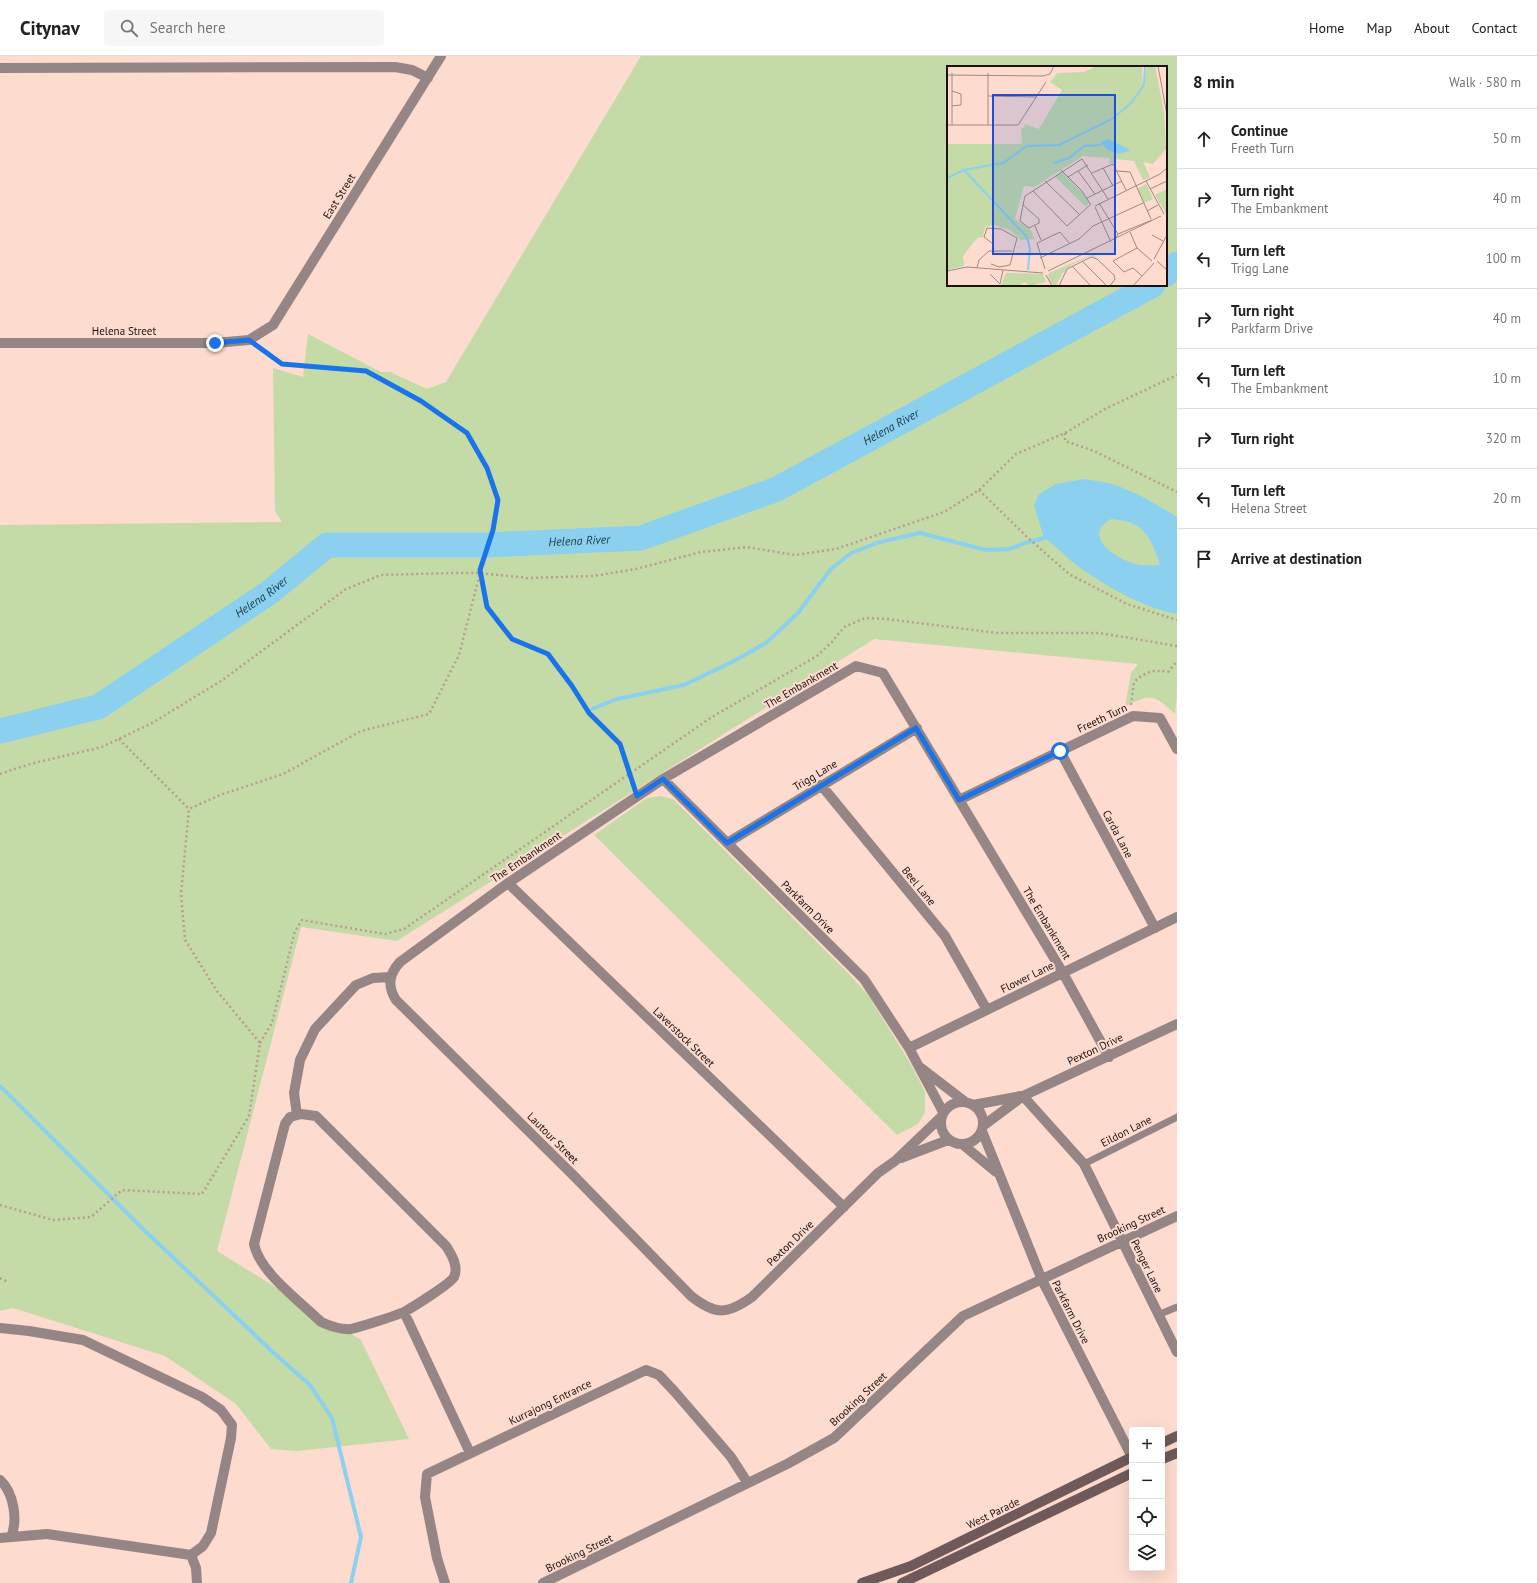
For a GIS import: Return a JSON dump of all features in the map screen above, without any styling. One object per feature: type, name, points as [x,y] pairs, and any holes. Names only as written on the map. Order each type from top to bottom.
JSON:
[{"type":"street","name":"East Street","points":[[249,340],[273,325],[441,56]]},
{"type":"street","points":[[0,68],[395,67],[412,70],[428,78]]},
{"type":"street","name":"Helena Street","points":[[0,343],[215,343],[249,340]]},
{"type":"street","name":"The Embankment","points":[[390,977],[400,962],[508,884],[637,796],[663,779],[856,666],[883,673],[1063,973],[1109,1057]]},
{"type":"street","name":"Freeth Turn","points":[[959,800],[1133,716],[1160,718],[1177,749]]},
{"type":"street","name":"Trigg Lane","points":[[727,843],[916,728]]},
{"type":"street","name":"Carda Lane","points":[[1060,751],[1155,928]]},
{"type":"street","name":"Parkfarm Drive","points":[[663,779],[864,980],[909,1048],[942,1114],[941,1127],[948,1140],[962,1144],[998,1174]]},
{"type":"street","name":"Beel Lane","points":[[821,785],[945,936],[987,1010]]},
{"type":"street","name":"Laverstock Street","points":[[508,884],[844,1207]]},
{"type":"street","name":"Flower Lane","points":[[909,1048],[1177,917]]},
{"type":"street","points":[[297,1115],[294,1093],[300,1060],[315,1029],[356,985],[373,978],[390,977]]},
{"type":"street","name":"Lautour Street","points":[[390,977],[390,986],[396,1000],[574,1176],[691,1296]]},
{"type":"street","name":"Pexton Drive","points":[[982,1129],[1023,1096],[1177,1024]]},
{"type":"street","name":"Parkfarm Drive","points":[[918,1066],[969,1103],[982,1116],[982,1129],[998,1174],[1042,1280],[1129,1451]]},
{"type":"street","name":"Pexton Drive","points":[[969,1103],[1023,1096]]},
{"type":"street","name":"Penger Lane","points":[[1023,1096],[1084,1164],[1177,1352]]},
{"type":"street","points":[[942,1114],[950,1105],[969,1103]]},
{"type":"street","points":[[307,1114],[316,1116],[446,1246],[452,1256],[456,1267],[454,1276],[449,1284],[404,1312],[350,1329],[331,1327],[321,1322],[271,1275],[256,1256],[254,1244],[285,1124],[290,1117],[307,1114]]},
{"type":"street","name":"Pexton Drive","points":[[691,1296],[705,1306],[716,1311],[730,1310],[741,1305],[752,1297],[878,1174],[895,1161],[942,1114]]},
{"type":"street","points":[[962,1144],[976,1139],[982,1129]]},
{"type":"street","name":"Pexton Drive","points":[[895,1161],[948,1140]]},
{"type":"street","name":"Brooking Street","points":[[543,1583],[747,1482],[787,1464],[834,1438],[963,1316],[1177,1216]]},
{"type":"street","points":[[404,1312],[470,1453]]},
{"type":"street","points":[[0,1328],[83,1340],[202,1397],[221,1410],[232,1425],[231,1438],[211,1533],[203,1546],[191,1554],[47,1534],[0,1538]]},
{"type":"street","name":"Kurrajong Entrance","points":[[445,1583],[437,1558],[425,1498],[427,1474],[646,1370],[659,1375],[675,1392],[731,1457],[747,1482]]},
{"type":"street","points":[[1165,1442],[1177,1436]]},
{"type":"street","points":[[1165,1458],[1177,1453]]},
{"type":"street","name":"West Parade","points":[[862,1583],[911,1566],[1129,1458]]},
{"type":"street","points":[[902,1583],[1129,1474]]},
{"type":"street","points":[[0,1480],[6,1486],[12,1504],[15,1527],[11,1537]]},
{"type":"street","points":[[191,1554],[196,1568],[196,1583]]},
{"type":"lane","name":"Eildon Lane","points":[[1084,1164],[1177,1117]]},
{"type":"lane","points":[[1158,1315],[1177,1307]]},
{"type":"path","points":[[189,809],[220,795],[283,774],[360,731],[429,714],[459,655],[480,570],[493,530],[498,500],[487,468],[467,433],[421,401],[366,371],[282,364],[249,340]]},
{"type":"path","points":[[0,774],[30,764],[102,747],[152,724],[221,681],[346,589],[381,575],[480,573],[527,578],[593,576],[636,569],[701,552],[747,547],[795,555],[836,549],[944,512],[979,490],[1016,454],[1065,433],[1105,409],[1177,375]]},
{"type":"path","points":[[1065,433],[1065,440],[1094,451],[1177,492]]},
{"type":"path","points":[[979,490],[1027,537],[1069,574],[1127,604],[1177,620]]},
{"type":"path","points":[[480,573],[487,607],[512,639],[548,654],[572,686],[589,713],[620,744],[637,796]]},
{"type":"path","points":[[1133,716],[1130,702],[1134,682],[1146,672],[1160,670],[1168,672],[1177,661]]},
{"type":"path","points":[[119,739],[189,809]]},
{"type":"path","points":[[0,1205],[53,1220],[91,1217],[122,1190],[202,1194],[249,1116],[260,1043],[217,991],[185,940],[181,894],[189,809]]},
{"type":"path","points":[[0,1278],[8,1282]]},
{"type":"green space","points":[[641,56],[1177,56],[1177,693],[1175,714],[1162,702],[1152,698],[1141,699],[1125,707],[1131,673],[1138,664],[874,639],[397,941],[301,927],[217,1251],[361,1340],[409,1439],[297,1451],[271,1449],[236,1404],[165,1356],[13,1308],[0,1311],[0,525],[282,522],[275,511],[273,368],[303,377],[308,334],[381,372],[390,372],[427,389],[446,382]]},
{"type":"green space","points":[[660,796],[673,799],[848,973],[868,995],[912,1066],[925,1092],[925,1112],[918,1124],[897,1135],[594,835],[647,798]]},
{"type":"water","points":[[1084,479],[1111,484],[1143,497],[1177,517],[1177,614],[1149,606],[1107,585],[1070,560],[1044,538],[1034,505],[1039,494],[1056,484]],"holes":[[[1111,519],[1122,520],[1139,527],[1144,532],[1153,546],[1160,565],[1135,564],[1119,557],[1104,546],[1100,539],[1099,532],[1103,526]]]},
{"type":"waterway","name":"Helena River","points":[[1167,273],[1177,264]]},
{"type":"waterway","name":"Helena River","points":[[0,731],[98,707],[270,592],[327,545],[486,545],[641,538],[777,489],[1151,286]]},
{"type":"waterway","points":[[592,709],[617,699],[684,685],[732,662],[766,643],[798,613],[831,569],[851,553],[880,542],[920,533],[986,550],[1010,549],[1044,538]]},
{"type":"waterway","points":[[0,1086],[144,1230],[276,1355],[310,1385],[332,1418],[361,1537],[351,1583]]},
{"type":"route","points":[[215,343],[249,340],[282,364],[366,371],[421,401],[467,433],[487,468],[498,500],[493,530],[480,570],[487,607],[512,639],[548,654],[572,686],[589,713],[620,744],[632,786],[637,796],[663,779],[727,843],[916,728],[959,800],[1060,751]]}]
